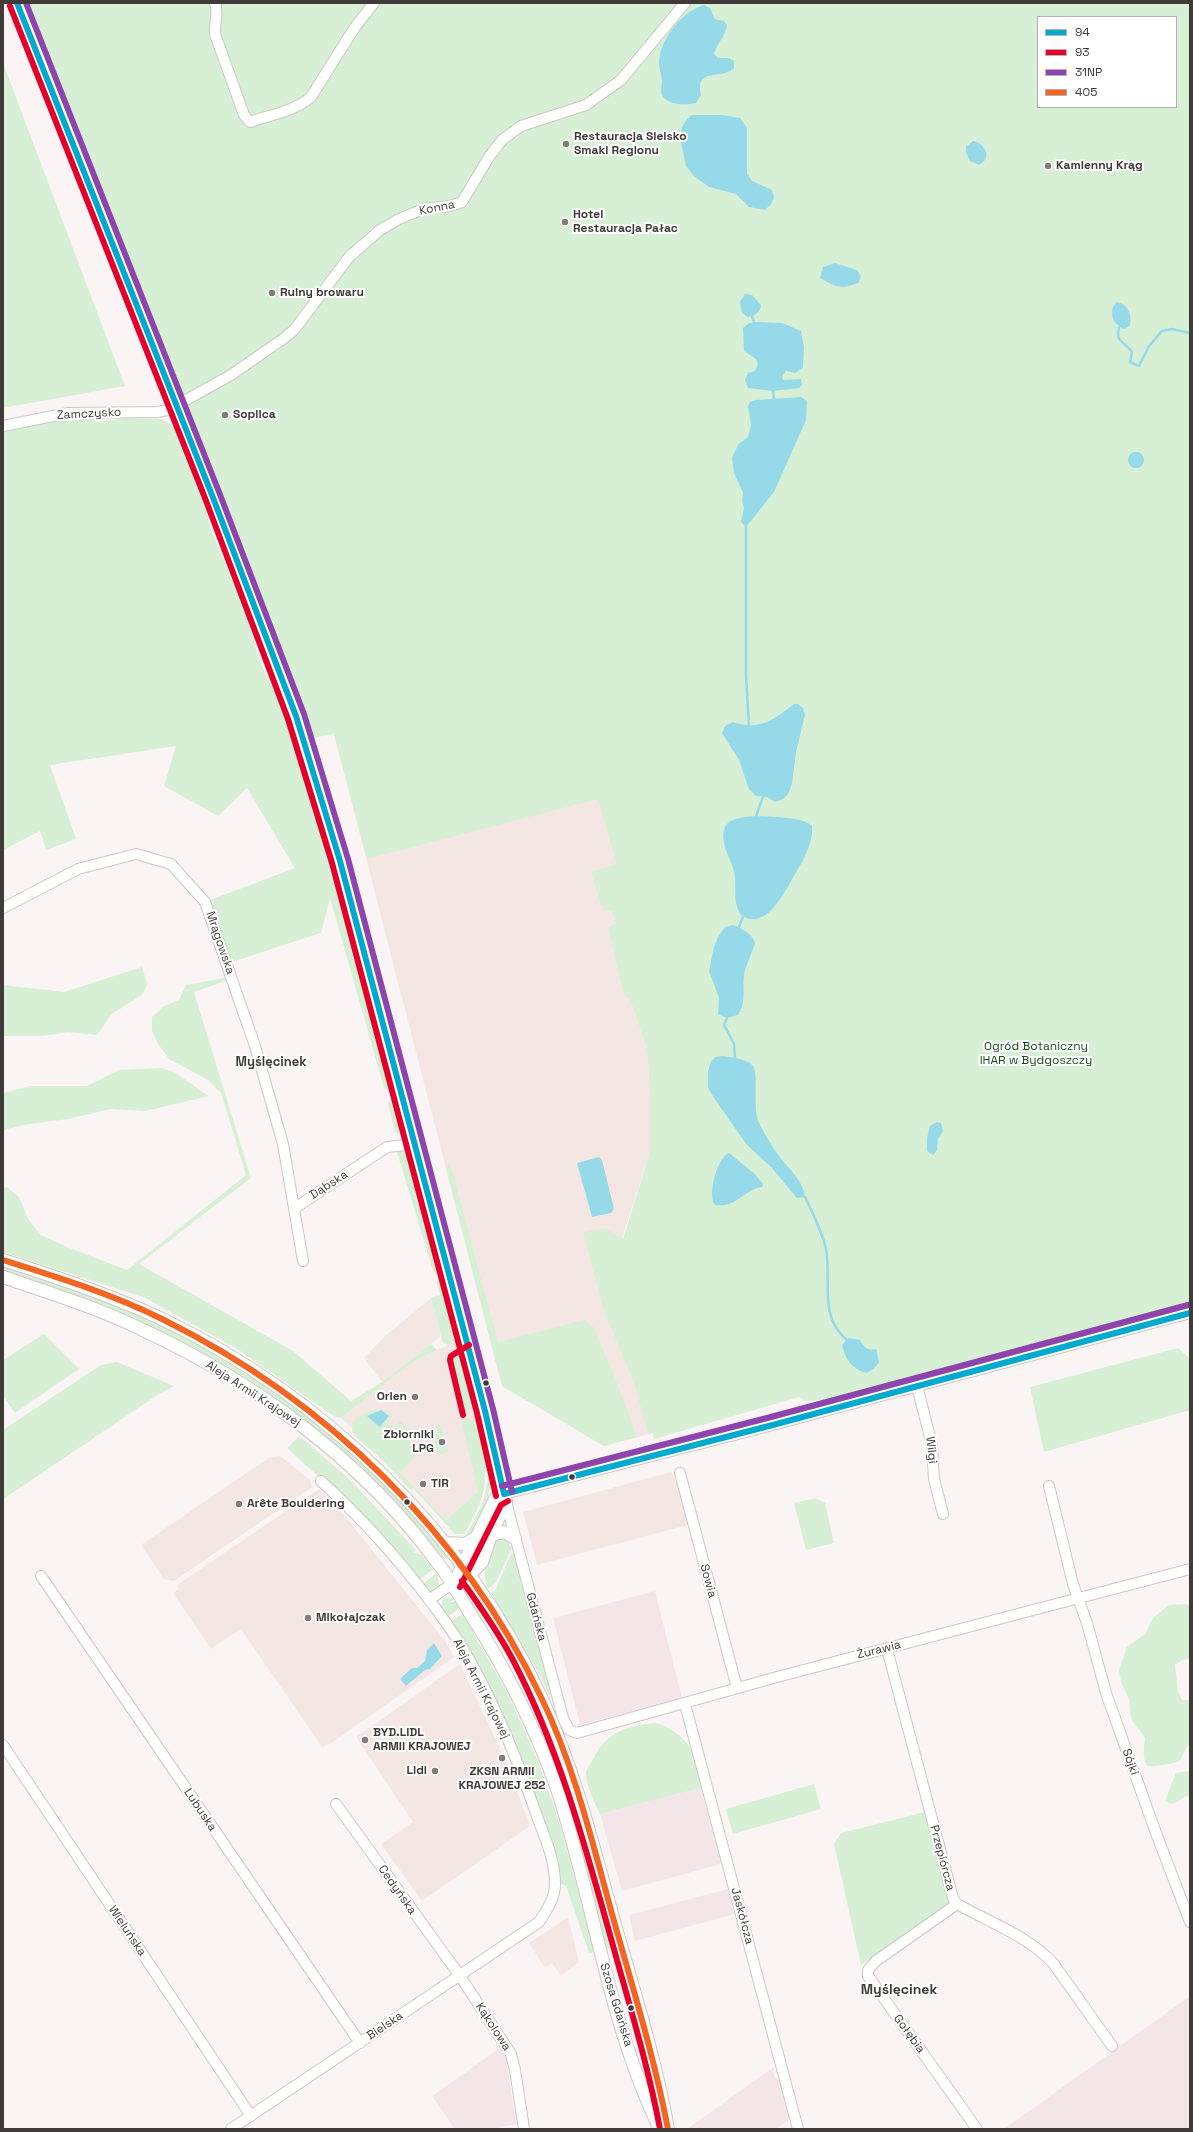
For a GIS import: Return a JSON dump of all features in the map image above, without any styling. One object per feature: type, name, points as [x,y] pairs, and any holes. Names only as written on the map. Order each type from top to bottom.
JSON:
[{"type":"main road","name":"Gdańska","points":[[17,3],[176,406],[296,716],[340,860],[485,1411],[505,1498]]},
{"type":"main road","name":"Aleja Armii Krajowej","points":[[3,1260],[136,1307],[206,1342],[259,1374],[308,1409],[353,1446],[405,1498],[444,1543],[505,1629],[541,1697],[574,1782],[607,1895]]},
{"type":"main road","name":"Aleja Armii Krajowej","points":[[3,1277],[84,1305],[142,1329],[197,1357],[259,1396],[315,1436],[361,1477],[419,1539],[453,1584],[503,1666],[537,1737],[566,1818],[589,1901]]},
{"type":"main road","points":[[453,1584],[466,1572],[482,1562],[490,1535],[505,1498],[495,1499],[478,1536],[466,1572]]},
{"type":"main road","points":[[490,1535],[504,1532],[515,1538]]},
{"type":"main road","points":[[444,1543],[466,1544],[478,1536]]},
{"type":"main road","name":"Szosa Gdańska","points":[[607,1895],[623,1947],[668,2129]]},
{"type":"main road","name":"Szosa Gdańska","points":[[589,1901],[594,1930],[615,2008],[648,2102],[660,2129]]},
{"type":"street","points":[[215,3],[217,18],[214,27],[214,34],[244,115],[250,122],[295,107],[311,97],[355,27],[374,3]]},
{"type":"street","name":"Konna","points":[[176,406],[231,375],[294,330],[349,257],[380,230],[399,219],[423,209],[450,206],[462,202],[489,157],[506,136],[521,126],[586,105],[621,80],[685,3]]},
{"type":"street","name":"Zamczysko","points":[[3,426],[68,413],[157,412],[176,406]]},
{"type":"street","name":"Mrągowska","points":[[3,908],[78,869],[136,854],[171,864],[205,902],[255,1046],[283,1144],[295,1208]]},
{"type":"street","name":"Dąbska","points":[[295,1208],[387,1147],[414,1144]]},
{"type":"street","points":[[295,1208],[303,1261]]},
{"type":"street","points":[[505,1498],[1190,1313]]},
{"type":"street","name":"Wilgi","points":[[917,1386],[932,1445],[934,1479],[943,1514]]},
{"type":"street","name":"Sowia","points":[[680,1473],[737,1688]]},
{"type":"street","name":"Aleja Armii Krajowej","points":[[322,1481],[360,1518],[429,1600],[466,1653],[512,1751],[550,1852],[555,1875],[554,1893],[550,1906],[539,1922]]},
{"type":"street","name":"Sójki","points":[[1049,1486],[1073,1584],[1080,1599],[1106,1693],[1156,1833],[1190,1922]]},
{"type":"street","name":"Gdańska","points":[[505,1498],[562,1718],[569,1730]]},
{"type":"street","name":"Żurawia","points":[[569,1730],[577,1733],[685,1704],[737,1688],[1190,1569]]},
{"type":"street","name":"Lubuska","points":[[41,1576],[360,2043]]},
{"type":"street","points":[[429,1600],[453,1584]]},
{"type":"street","name":"Przepiórcza","points":[[887,1649],[951,1892],[957,1904],[1043,1952],[1053,1963],[1112,2046]]},
{"type":"street","name":"Jaskółcza","points":[[685,1704],[798,2129]]},
{"type":"street","name":"Wieluńska","points":[[3,1745],[250,2116]]},
{"type":"street","name":"Cedyńska","points":[[336,1804],[460,1976]]},
{"type":"street","name":"Gołębia","points":[[957,1904],[876,1961],[868,1970],[868,1976],[977,2129]]},
{"type":"street","name":"Bielska","points":[[231,2129],[539,1922]]},
{"type":"street","name":"Kąkolowa","points":[[460,1976],[512,2058],[524,2129]]},
{"type":"shaded area","points":[[594,559],[630,998],[647,1049],[650,1092],[650,1152],[614,1263],[653,1433],[604,1446],[502,1386],[334,734]]},
{"type":"shaded area","points":[[431,1298],[441,1336],[382,1382],[364,1358],[384,1337]]},
{"type":"shaded area","points":[[459,1339],[476,1421],[478,1491],[446,1520],[400,1472],[341,1418],[410,1364]]},
{"type":"shaded area","points":[[280,1456],[310,1480],[312,1487],[174,1581],[164,1579],[141,1545],[270,1457]]},
{"type":"shaded area","points":[[671,1472],[678,1484],[688,1525],[537,1565],[523,1512]]},
{"type":"shaded area","name":"Mikołajczak","points":[[319,1489],[345,1516],[445,1641],[454,1657],[330,1744],[322,1747],[241,1629],[211,1649],[173,1593],[179,1589],[177,1585]]},
{"type":"shaded area","points":[[655,1591],[682,1698],[580,1725],[553,1618]]},
{"type":"shaded area","points":[[460,1664],[505,1759],[530,1826],[422,1901],[381,1844],[413,1822],[356,1737]]},
{"type":"shaded area","points":[[701,1788],[721,1864],[622,1891],[600,1814]]},
{"type":"shaded area","points":[[728,1889],[735,1914],[635,1941],[629,1915]]},
{"type":"shaded area","points":[[568,1917],[579,1962],[561,1976],[552,1963],[545,1968],[529,1943]]},
{"type":"shaded area","points":[[1190,1996],[1190,2129],[1004,2129]]},
{"type":"shaded area","points":[[500,2048],[506,2059],[516,2124],[491,2129],[455,2129],[432,2096]]},
{"type":"shaded area","points":[[775,2066],[773,2071],[774,2076],[779,2080],[790,2119],[776,2129],[687,2129]]},
{"type":"green space","name":"Ogród Botaniczny IHAR w Bydgoszczy","points":[[27,3],[1190,3],[1190,1304],[1048,1344],[825,1400],[807,1401],[799,1397],[654,1439],[653,1433],[648,1434],[634,1382],[604,1311],[583,1232],[606,1228],[623,1239],[650,1152],[650,1092],[647,1049],[630,999],[624,995],[608,927],[616,924],[612,910],[603,911],[591,872],[617,864],[598,799],[367,859],[334,734],[312,738],[119,233]]},
{"type":"green space","points":[[3,63],[125,386],[3,408]]},
{"type":"green space","points":[[93,418],[98,422],[125,418],[162,419],[175,428],[184,443],[196,472],[211,530],[246,611],[259,660],[288,719],[337,871],[392,1085],[390,1091],[384,1088],[330,898],[321,933],[232,962],[237,977],[194,992],[251,1178],[139,1264],[293,1351],[351,1401],[382,1382],[431,1344],[437,1350],[410,1364],[341,1418],[335,1417],[234,1347],[143,1297],[3,1252],[3,1188],[7,1187],[19,1197],[28,1219],[41,1235],[67,1247],[127,1270],[246,1175],[221,1093],[208,1080],[169,1059],[158,1044],[152,1031],[152,1017],[164,1006],[179,1000],[186,985],[224,978],[205,902],[295,868],[247,788],[218,816],[164,786],[176,746],[50,765],[76,839],[46,850],[40,831],[3,850],[3,431],[26,424]]},
{"type":"green space","points":[[142,967],[147,984],[143,994],[112,1014],[97,1035],[68,1032],[44,1036],[3,1036],[3,985],[64,992]]},
{"type":"green space","points":[[161,1068],[174,1072],[209,1096],[146,1111],[110,1109],[68,1119],[29,1124],[3,1130],[3,1093],[31,1086],[87,1086],[119,1070]]},
{"type":"green space","points":[[392,1099],[395,1099],[403,1128],[402,1134],[395,1132],[388,1103]]},
{"type":"green space","points":[[396,1149],[407,1153],[411,1160],[439,1264],[438,1272],[434,1274]]},
{"type":"green space","points":[[450,1163],[498,1342],[584,1320],[594,1328],[617,1383],[637,1437],[604,1446],[502,1386],[446,1168]]},
{"type":"green space","points":[[3,1266],[70,1288],[135,1313],[178,1333],[255,1377],[291,1402],[359,1459],[390,1490],[449,1557],[445,1560],[411,1519],[357,1463],[318,1430],[274,1399],[226,1368],[3,1272]]},
{"type":"green space","points":[[436,1281],[443,1285],[447,1291],[453,1313],[455,1336],[454,1341],[448,1345],[443,1343],[431,1298],[440,1295]]},
{"type":"green space","points":[[44,1334],[79,1369],[15,1413],[3,1396],[3,1360]]},
{"type":"green space","points":[[1178,1348],[1190,1359],[1190,1410],[1044,1452],[1030,1387]]},
{"type":"green space","points":[[455,1351],[462,1353],[475,1408],[467,1410],[462,1406],[463,1400],[454,1363],[449,1363],[446,1359],[450,1353]]},
{"type":"green space","points":[[117,1362],[174,1386],[159,1394],[3,1499],[3,1430],[101,1365]]},
{"type":"green space","points":[[376,1409],[387,1411],[393,1415],[387,1422],[394,1428],[400,1421],[410,1429],[414,1438],[409,1441],[411,1445],[415,1443],[415,1445],[409,1449],[411,1452],[416,1450],[414,1458],[400,1472],[446,1520],[478,1491],[462,1424],[467,1418],[477,1421],[481,1429],[491,1470],[485,1472],[482,1496],[476,1512],[464,1534],[455,1534],[413,1488],[411,1490],[354,1434],[352,1426],[356,1419],[364,1413]],"holes":[[[381,1410],[389,1417],[380,1426],[368,1416]]]},
{"type":"green space","points":[[439,1423],[444,1435],[438,1437],[441,1447],[447,1446],[448,1451],[438,1455],[434,1439],[429,1440],[427,1435],[429,1430],[432,1433],[438,1429],[436,1425]]},
{"type":"green space","points":[[299,1436],[346,1476],[416,1550],[413,1553],[421,1554],[433,1569],[419,1580],[363,1517],[287,1448]]},
{"type":"green space","points":[[492,1475],[487,1501],[481,1518],[477,1525],[465,1538],[483,1502],[488,1479]]},
{"type":"green space","points":[[816,1498],[825,1503],[834,1543],[806,1550],[794,1503]]},
{"type":"green space","points":[[495,1540],[507,1540],[512,1548],[496,1582],[488,1589],[485,1576],[486,1564]]},
{"type":"green space","points":[[514,1552],[551,1693],[550,1698],[541,1677],[491,1593],[496,1589],[510,1556]]},
{"type":"green space","points":[[437,1573],[439,1585],[437,1589],[429,1593],[421,1585]]},
{"type":"green space","points":[[448,1597],[455,1599],[450,1602],[457,1602],[461,1607],[446,1618],[441,1607],[443,1599]]},
{"type":"green space","points":[[479,1602],[503,1640],[536,1700],[554,1742],[584,1831],[615,1947],[607,1949],[561,1774],[544,1731],[512,1665],[490,1626],[473,1606]]},
{"type":"green space","points":[[1185,1604],[1190,1606],[1190,1659],[1182,1660],[1175,1665],[1178,1691],[1182,1700],[1190,1700],[1190,1745],[1186,1748],[1180,1761],[1164,1765],[1147,1766],[1144,1756],[1145,1738],[1131,1719],[1129,1699],[1121,1682],[1119,1670],[1127,1647],[1144,1635],[1154,1617],[1169,1605]]},
{"type":"green space","points":[[465,1612],[475,1636],[509,1696],[538,1761],[559,1821],[595,1952],[589,1953],[566,1886],[559,1883],[553,1851],[450,1622]]},
{"type":"green space","points":[[657,1723],[667,1727],[677,1734],[689,1746],[695,1759],[701,1788],[600,1814],[586,1778],[588,1768],[599,1750],[611,1736],[627,1728]]},
{"type":"green space","points":[[1190,1771],[1190,1797],[1186,1796],[1173,1803],[1168,1803],[1165,1801],[1176,1773]]},
{"type":"green space","points":[[814,1784],[821,1809],[733,1834],[726,1809]]},
{"type":"green space","points":[[925,1812],[949,1903],[861,1965],[834,1844],[841,1833]]},
{"type":"water","points":[[704,5],[710,8],[715,19],[724,21],[727,25],[714,54],[718,58],[729,58],[734,61],[734,68],[722,74],[705,77],[700,86],[701,95],[696,103],[673,103],[665,99],[661,93],[662,80],[659,62],[660,53],[668,35],[680,20],[696,8]]},
{"type":"water","points":[[692,115],[722,115],[740,118],[747,128],[747,173],[752,181],[772,190],[774,197],[771,204],[765,210],[749,207],[736,194],[709,187],[694,176],[686,166],[680,138],[682,127],[687,119]]},
{"type":"water","points":[[973,141],[981,145],[986,151],[986,159],[979,165],[970,161],[966,153],[966,147]]},
{"type":"water","points":[[835,263],[857,270],[861,276],[858,283],[842,287],[830,284],[820,278],[823,267]]},
{"type":"water","points":[[745,294],[752,295],[761,305],[760,310],[757,313],[748,317],[742,313],[740,302]]},
{"type":"water","points":[[1117,302],[1124,305],[1130,314],[1130,325],[1125,329],[1117,325],[1113,318],[1112,309]]},
{"type":"water","points":[[749,323],[782,323],[801,331],[804,347],[803,368],[795,373],[786,371],[782,376],[783,380],[801,379],[802,385],[799,388],[773,391],[748,388],[745,380],[748,373],[755,371],[758,364],[756,359],[744,351],[743,328]]},
{"type":"water","points":[[801,397],[807,401],[806,420],[774,492],[746,527],[741,522],[744,508],[742,501],[743,493],[734,473],[732,458],[738,445],[748,437],[751,425],[748,407],[750,402],[756,400]]},
{"type":"water","points":[[1133,452],[1139,452],[1144,457],[1142,466],[1139,468],[1133,468],[1128,463],[1128,457]]},
{"type":"water","points":[[794,704],[798,704],[803,708],[805,715],[796,752],[792,784],[788,794],[783,799],[775,802],[767,797],[756,796],[749,789],[739,760],[722,733],[725,726],[733,722],[751,725],[766,722],[773,719]]},
{"type":"water","points":[[756,816],[801,820],[812,826],[812,834],[805,857],[777,903],[766,914],[760,918],[754,919],[746,918],[741,915],[738,910],[734,871],[723,838],[725,827],[734,819]]},
{"type":"water","points":[[733,925],[749,934],[755,943],[745,970],[744,999],[741,1010],[738,1015],[727,1018],[718,1014],[719,998],[709,971],[714,947],[718,937],[725,927]]},
{"type":"water","points":[[722,1056],[743,1060],[753,1066],[755,1070],[756,1109],[759,1123],[780,1158],[798,1179],[804,1191],[805,1197],[797,1198],[771,1167],[747,1145],[708,1088],[708,1072],[711,1061],[716,1057]]},
{"type":"water","points":[[937,1122],[941,1123],[943,1131],[938,1139],[937,1150],[933,1155],[927,1151],[927,1138],[930,1126]]},
{"type":"water","points":[[729,1153],[755,1174],[763,1184],[762,1187],[755,1189],[729,1204],[715,1205],[712,1193],[714,1177],[721,1162]]},
{"type":"water","points":[[599,1157],[602,1160],[614,1209],[611,1213],[592,1217],[577,1163]]},
{"type":"water","points":[[849,1338],[860,1340],[868,1349],[876,1349],[879,1362],[874,1369],[866,1373],[857,1369],[850,1363],[845,1355],[842,1345]]},
{"type":"water","points":[[381,1410],[389,1416],[380,1427],[367,1416]]},
{"type":"water","points":[[434,1643],[442,1656],[430,1669],[425,1670],[406,1686],[400,1679],[412,1668],[417,1668],[425,1661],[427,1650]]},
{"type":"waterway","points":[[752,316],[754,322]]},
{"type":"waterway","points":[[1119,328],[1118,336],[1121,342],[1132,352],[1130,362],[1139,366],[1149,346],[1162,331],[1172,329],[1190,333]]},
{"type":"waterway","points":[[773,391],[774,399]]},
{"type":"waterway","points":[[746,527],[746,676],[749,726]]},
{"type":"waterway","points":[[756,816],[763,797]]},
{"type":"waterway","points":[[739,927],[743,917]]},
{"type":"waterway","points":[[727,1018],[724,1025],[734,1044],[735,1059]]},
{"type":"waterway","points":[[805,1197],[820,1229],[826,1249],[828,1298],[832,1320],[838,1331],[847,1340]]},
{"type":"transit line","name":"94","points":[[17,3],[212,495],[296,716],[340,861],[485,1411],[504,1494]]},
{"type":"transit line","name":"31NP","points":[[26,3],[219,492],[304,714],[348,859],[493,1409],[512,1492]]},
{"type":"transit line","name":"93","points":[[10,6],[205,498],[288,719],[332,863],[477,1413],[496,1496]]},
{"type":"transit line","name":"405","points":[[3,1260],[84,1286],[143,1310],[222,1352],[279,1389],[333,1431],[383,1476],[430,1526],[472,1580],[509,1637],[541,1697],[553,1723],[573,1776],[642,2021],[668,2129]]},
{"type":"transit line","name":"31NP","points":[[502,1486],[767,1418],[1188,1305]]},
{"type":"transit line","name":"94","points":[[504,1494],[769,1426],[1190,1313]]},
{"type":"transit line","name":"93","points":[[463,1415],[450,1360],[451,1356],[469,1345]]},
{"type":"transit line","name":"93","points":[[460,1587],[501,1505],[508,1501]]},
{"type":"transit line","name":"93","points":[[462,1581],[489,1619],[513,1660],[544,1728],[570,1798],[602,1906],[644,2058],[660,2129]]},
{"type":"place","name":"Restauracja Sielsko Smaki Regionu","points":[[566,144]]},
{"type":"place","name":"Kamienny Krąg","points":[[1048,166]]},
{"type":"place","name":"Hotel Restauracja Pałac","points":[[565,222]]},
{"type":"place","name":"Ruiny browaru","points":[[272,293]]},
{"type":"place","name":"Soplica","points":[[225,415]]},
{"type":"place","name":"Orlen","points":[[415,1397]]},
{"type":"place","name":"Zbiorniki LPG","points":[[442,1442]]},
{"type":"place","name":"TIR","points":[[423,1484]]},
{"type":"place","name":"Arête Bouldering","points":[[239,1504]]},
{"type":"place","name":"Mikołajczak","points":[[308,1618]]},
{"type":"place","name":"BYD.LIDL ARMII KRAJOWEJ","points":[[365,1740]]},
{"type":"place","name":"ZKSN ARMII KRAJOWEJ 252","points":[[502,1758]]},
{"type":"place","name":"Lidl","points":[[435,1771]]},
{"type":"district","name":"Myślęcinek","points":[[271,1062]]},
{"type":"district","name":"Myślęcinek","points":[[899,1990]]}]
